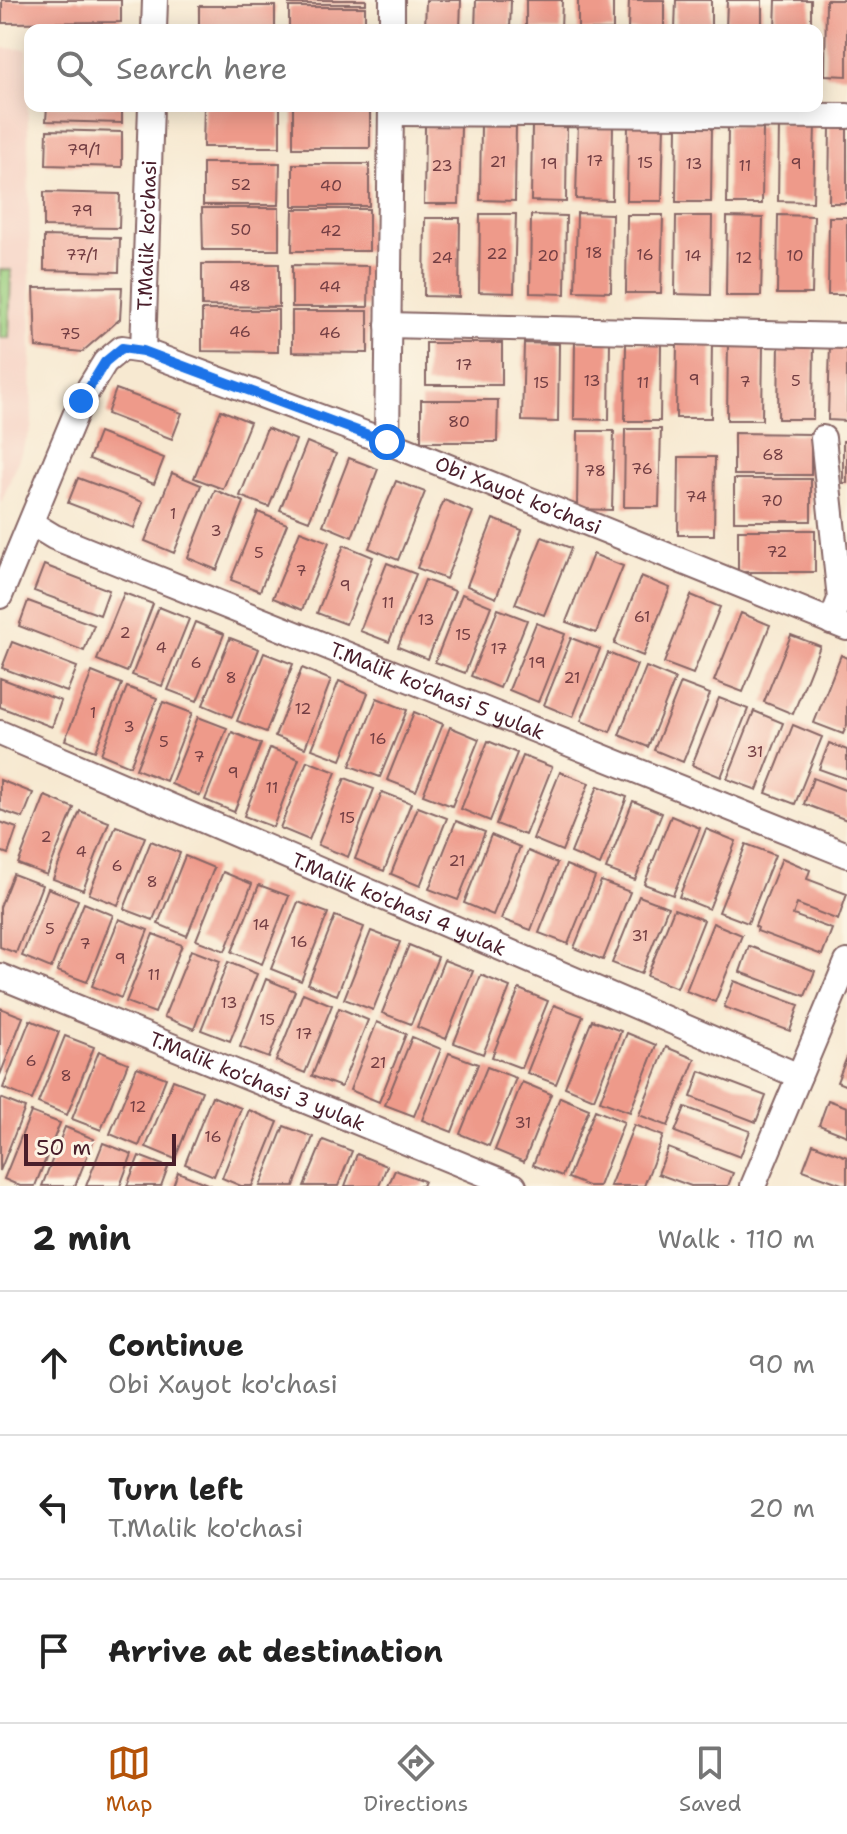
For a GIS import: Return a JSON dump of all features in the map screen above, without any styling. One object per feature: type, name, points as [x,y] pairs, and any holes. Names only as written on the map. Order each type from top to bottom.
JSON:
[{"type":"street","points":[[154,24],[155,0]]},
{"type":"street","points":[[392,0],[392,24]]},
{"type":"street","name":"T.Malik ko'chasi","points":[[143,351],[151,112]]},
{"type":"street","points":[[387,442],[391,112]]},
{"type":"street","points":[[586,112],[847,116]]},
{"type":"street","points":[[388,325],[847,336]]},
{"type":"street","points":[[0,596],[81,401],[105,362],[122,348],[143,351]]},
{"type":"street","name":"Obi Xayot ko'chasi","points":[[143,351],[387,442],[839,625]]},
{"type":"street","points":[[823,438],[840,599],[839,625]]},
{"type":"street","name":"T.Malik ko'chasi 5 yulak","points":[[31,523],[54,537],[847,855]]},
{"type":"street","name":"T.Malik ko'chasi 4 yulak","points":[[0,733],[799,1076]]},
{"type":"street","points":[[753,1186],[847,962]]},
{"type":"street","name":"T.Malik ko'chasi 3 yulak","points":[[0,976],[514,1186]]},
{"type":"shaded area","points":[[0,48],[24,49],[24,112],[28,112],[32,426],[0,505]]},
{"type":"green space","points":[[0,270],[11,270],[9,338],[0,338]]},
{"type":"building","points":[[2,0],[121,0],[121,22],[2,23]]},
{"type":"building","points":[[289,0],[366,0],[366,4],[289,4]]},
{"type":"building","points":[[426,0],[461,0],[460,24],[425,24]]},
{"type":"building","points":[[476,0],[511,0],[510,24],[475,24]]},
{"type":"building","points":[[526,0],[562,0],[561,24],[526,24]]},
{"type":"building","points":[[578,0],[613,0],[613,24],[578,24]]},
{"type":"building","points":[[629,0],[664,0],[664,24],[628,24]]},
{"type":"building","points":[[676,0],[711,0],[711,24],[675,24]]},
{"type":"building","points":[[727,0],[762,0],[762,24],[726,24]]},
{"type":"building","points":[[776,0],[811,0],[811,24],[775,24]]},
{"type":"building","points":[[826,0],[847,0],[847,76],[825,75]]},
{"type":"building","points":[[199,6],[275,6],[275,24],[199,24]]},
{"type":"building","points":[[289,7],[365,7],[365,24],[289,24]]},
{"type":"building","points":[[47,112],[122,112],[122,123],[46,121]]},
{"type":"building","points":[[204,112],[280,112],[280,147],[203,147]]},
{"type":"building","points":[[293,112],[370,112],[370,148],[293,148]]},
{"type":"building","points":[[578,121],[613,122],[612,200],[576,199]]},
{"type":"building","points":[[481,122],[516,122],[515,201],[480,200]]},
{"type":"building","points":[[532,123],[567,124],[566,202],[531,201]]},
{"type":"building","points":[[628,123],[664,123],[662,201],[627,201]]},
{"type":"building","points":[[779,123],[815,124],[813,202],[778,201]]},
{"type":"building","points":[[677,124],[712,124],[711,202],[676,202]]},
{"type":"building","points":[[728,125],[763,126],[762,204],[727,204]]},
{"type":"building","points":[[830,125],[847,125],[847,203],[829,203]]},
{"type":"building","points":[[425,126],[461,126],[459,204],[424,204]]},
{"type":"building","points":[[47,130],[122,132],[122,167],[46,165]]},
{"type":"building","points":[[203,163],[280,163],[279,205],[203,205]]},
{"type":"building","points":[[293,164],[369,164],[369,206],[293,206]]},
{"type":"building","points":[[44,192],[120,194],[119,228],[44,227]]},
{"type":"building","points":[[202,208],[279,208],[279,250],[203,250]]},
{"type":"building","points":[[293,209],[369,209],[369,251],[292,251]]},
{"type":"building","points":[[577,213],[612,214],[611,292],[575,291]]},
{"type":"building","points":[[480,214],[516,214],[514,293],[479,292]]},
{"type":"building","points":[[531,215],[566,216],[565,294],[530,293]]},
{"type":"building","points":[[627,215],[663,215],[661,293],[626,293]]},
{"type":"building","points":[[778,215],[814,216],[812,294],[777,294]]},
{"type":"building","points":[[676,216],[712,216],[711,295],[675,294]]},
{"type":"building","points":[[727,217],[763,218],[761,296],[726,296]]},
{"type":"building","points":[[829,217],[847,217],[847,295],[828,295]]},
{"type":"building","points":[[425,218],[460,218],[459,297],[424,296]]},
{"type":"building","points":[[44,236],[120,238],[119,272],[44,270]]},
{"type":"building","points":[[202,264],[279,264],[279,307],[202,306]]},
{"type":"building","points":[[292,265],[369,266],[368,307],[292,307]]},
{"type":"building","points":[[122,287],[120,319],[82,352],[36,347],[34,288]]},
{"type":"building","points":[[202,310],[278,310],[278,352],[202,351]]},
{"type":"building","points":[[292,311],[368,311],[368,353],[292,352]]},
{"type":"building","points":[[677,340],[712,340],[711,418],[676,418]]},
{"type":"building","points":[[575,341],[610,341],[609,420],[574,419]]},
{"type":"building","points":[[728,341],[763,342],[762,420],[727,420]]},
{"type":"building","points":[[779,341],[814,341],[813,419],[778,419]]},
{"type":"building","points":[[830,342],[847,343],[847,421],[828,420]]},
{"type":"building","points":[[426,343],[502,343],[502,385],[426,385]]},
{"type":"building","points":[[524,343],[559,344],[558,422],[522,421]]},
{"type":"building","points":[[626,343],[661,343],[660,421],[625,421]]},
{"type":"building","points":[[116,389],[182,413],[172,439],[107,414]]},
{"type":"building","points":[[421,400],[498,400],[497,442],[421,442]]},
{"type":"building","points":[[221,410],[250,422],[223,489],[194,478]]},
{"type":"building","points":[[267,428],[296,440],[269,507],[240,496]]},
{"type":"building","points":[[625,429],[661,429],[659,507],[624,507]]},
{"type":"building","points":[[578,431],[614,431],[612,510],[577,509]]},
{"type":"building","points":[[99,433],[164,458],[154,484],[89,459]]},
{"type":"building","points":[[734,433],[811,434],[811,475],[734,475]]},
{"type":"building","points":[[843,441],[847,441],[847,483],[843,483]]},
{"type":"building","points":[[307,442],[336,454],[309,521],[280,510]]},
{"type":"building","points":[[679,457],[715,457],[714,535],[678,535]]},
{"type":"building","points":[[349,458],[378,469],[352,537],[323,525]]},
{"type":"building","points":[[172,473],[201,485],[174,553],[145,541]]},
{"type":"building","points":[[78,478],[143,502],[134,528],[68,503]]},
{"type":"building","points":[[734,479],[811,479],[811,521],[734,521]]},
{"type":"building","points":[[396,481],[425,492],[398,560],[369,548]]},
{"type":"building","points":[[215,490],[244,502],[217,570],[188,558]]},
{"type":"building","points":[[444,500],[473,512],[446,579],[417,568]]},
{"type":"building","points":[[258,512],[287,524],[260,591],[231,580]]},
{"type":"building","points":[[493,519],[522,530],[496,598],[467,586]]},
{"type":"building","points":[[738,530],[815,530],[815,572],[738,572]]},
{"type":"building","points":[[300,531],[329,542],[302,610],[273,598]]},
{"type":"building","points":[[542,537],[571,548],[544,615],[515,604]]},
{"type":"building","points":[[344,545],[373,557],[346,624],[317,613]]},
{"type":"building","points":[[593,554],[623,566],[596,633],[566,622]]},
{"type":"building","points":[[387,563],[416,574],[389,642],[360,631]]},
{"type":"building","points":[[44,565],[109,590],[100,615],[34,591]]},
{"type":"building","points":[[641,576],[670,588],[643,656],[614,644]]},
{"type":"building","points":[[425,580],[455,591],[428,659],[398,647]]},
{"type":"building","points":[[124,593],[153,604],[127,672],[97,660]]},
{"type":"building","points":[[462,594],[491,606],[465,673],[435,662]]},
{"type":"building","points":[[691,595],[720,607],[693,674],[664,663]]},
{"type":"building","points":[[28,601],[94,625],[84,651],[19,626]]},
{"type":"building","points":[[159,607],[189,619],[162,686],[132,675]]},
{"type":"building","points":[[498,609],[527,620],[500,688],[471,676]]},
{"type":"building","points":[[741,613],[770,625],[743,692],[714,681]]},
{"type":"building","points":[[195,622],[224,634],[197,701],[168,690]]},
{"type":"building","points":[[536,623],[565,634],[538,702],[509,690]]},
{"type":"building","points":[[791,635],[820,646],[793,714],[764,702]]},
{"type":"building","points":[[230,638],[259,649],[232,717],[203,705]]},
{"type":"building","points":[[571,638],[600,649],[573,717],[544,705]]},
{"type":"building","points":[[12,642],[77,667],[67,692],[2,668]]},
{"type":"building","points":[[264,653],[293,664],[266,732],[237,721]]},
{"type":"building","points":[[608,653],[637,665],[610,732],[581,721]]},
{"type":"building","points":[[841,655],[847,658],[847,725],[843,734],[814,723]]},
{"type":"building","points":[[646,667],[675,679],[648,747],[619,735]]},
{"type":"building","points":[[302,668],[331,680],[305,748],[275,736]]},
{"type":"building","points":[[92,672],[122,684],[95,751],[65,740]]},
{"type":"building","points":[[0,678],[61,701],[52,727],[0,707]]},
{"type":"building","points":[[339,681],[368,693],[341,760],[312,749]]},
{"type":"building","points":[[681,683],[710,694],[683,762],[654,750]]},
{"type":"building","points":[[127,687],[157,698],[130,766],[101,754]]},
{"type":"building","points":[[377,698],[407,710],[380,777],[350,766]]},
{"type":"building","points":[[719,698],[748,709],[721,777],[692,765]]},
{"type":"building","points":[[163,702],[192,713],[166,781],[136,769]]},
{"type":"building","points":[[754,711],[783,723],[757,790],[727,779]]},
{"type":"building","points":[[414,712],[443,724],[416,791],[387,780]]},
{"type":"building","points":[[198,717],[227,728],[200,796],[171,784]]},
{"type":"building","points":[[793,725],[822,737],[795,804],[766,793]]},
{"type":"building","points":[[450,727],[479,739],[452,806],[423,795]]},
{"type":"building","points":[[232,732],[261,744],[234,812],[205,800]]},
{"type":"building","points":[[488,741],[517,753],[490,821],[461,809]]},
{"type":"building","points":[[829,743],[847,750],[847,779],[819,769]]},
{"type":"building","points":[[270,748],[299,759],[273,827],[244,816]]},
{"type":"building","points":[[523,756],[552,767],[525,835],[496,824]]},
{"type":"building","points":[[307,761],[336,772],[309,840],[280,828]]},
{"type":"building","points":[[560,772],[589,783],[562,851],[533,839]]},
{"type":"building","points":[[345,778],[374,789],[348,857],[318,845]]},
{"type":"building","points":[[813,778],[847,791],[847,820],[804,804]]},
{"type":"building","points":[[0,780],[33,793],[23,818],[0,810]]},
{"type":"building","points":[[598,786],[627,797],[600,865],[571,853]]},
{"type":"building","points":[[382,792],[411,803],[384,871],[355,859]]},
{"type":"building","points":[[45,796],[74,808],[47,875],[18,864]]},
{"type":"building","points":[[633,801],[662,813],[635,880],[606,869]]},
{"type":"building","points":[[418,807],[447,818],[420,886],[391,874]]},
{"type":"building","points":[[80,811],[109,822],[83,890],[53,879]]},
{"type":"building","points":[[671,816],[700,828],[673,895],[644,884]]},
{"type":"building","points":[[456,821],[485,832],[458,900],[429,889]]},
{"type":"building","points":[[0,822],[17,828],[8,854],[0,851]]},
{"type":"building","points":[[116,826],[145,837],[118,905],[89,894]]},
{"type":"building","points":[[706,829],[736,841],[709,909],[679,897]]},
{"type":"building","points":[[491,835],[520,847],[493,915],[464,903]]},
{"type":"building","points":[[151,841],[180,853],[153,920],[124,909]]},
{"type":"building","points":[[746,844],[775,855],[748,923],[719,912]]},
{"type":"building","points":[[528,851],[557,863],[531,930],[501,919]]},
{"type":"building","points":[[185,856],[214,868],[187,936],[158,924]]},
{"type":"building","points":[[782,858],[810,870],[807,879],[847,894],[838,920],[797,904],[793,915],[832,929],[822,955],[757,931],[755,926]]},
{"type":"building","points":[[566,865],[595,877],[568,944],[539,933]]},
{"type":"building","points":[[223,872],[252,884],[225,951],[196,940]]},
{"type":"building","points":[[13,874],[42,885],[16,953],[0,947],[0,907]]},
{"type":"building","points":[[601,881],[630,892],[603,960],[574,948]]},
{"type":"building","points":[[259,885],[289,896],[262,964],[232,952]]},
{"type":"building","points":[[48,888],[78,900],[51,968],[22,956]]},
{"type":"building","points":[[639,896],[668,907],[641,974],[612,963]]},
{"type":"building","points":[[298,902],[328,913],[301,981],[271,969]]},
{"type":"building","points":[[84,903],[113,915],[87,982],[57,971]]},
{"type":"building","points":[[674,909],[704,920],[677,988],[647,976]]},
{"type":"building","points":[[335,916],[364,927],[337,995],[308,984]]},
{"type":"building","points":[[119,919],[148,930],[121,998],[92,986]]},
{"type":"building","points":[[713,923],[742,935],[715,1002],[686,991]]},
{"type":"building","points":[[371,931],[400,942],[373,1010],[344,999]]},
{"type":"building","points":[[153,934],[182,945],[155,1013],[126,1002]]},
{"type":"building","points":[[409,945],[438,957],[411,1024],[382,1013]]},
{"type":"building","points":[[749,946],[815,971],[805,996],[740,972]]},
{"type":"building","points":[[191,950],[220,961],[194,1029],[164,1017]]},
{"type":"building","points":[[444,960],[473,971],[446,1039],[417,1027]]},
{"type":"building","points":[[228,962],[257,974],[230,1041],[201,1030]]},
{"type":"building","points":[[481,975],[510,987],[483,1054],[454,1043]]},
{"type":"building","points":[[266,979],[295,991],[269,1058],[240,1047]]},
{"type":"building","points":[[734,981],[799,1005],[790,1031],[724,1007]]},
{"type":"building","points":[[519,989],[548,1001],[521,1068],[492,1057]]},
{"type":"building","points":[[303,993],[332,1005],[305,1073],[276,1061]]},
{"type":"building","points":[[554,1005],[583,1016],[556,1084],[527,1073]]},
{"type":"building","points":[[0,1008],[23,1017],[0,1075]]},
{"type":"building","points":[[339,1008],[368,1020],[341,1087],[312,1076]]},
{"type":"building","points":[[30,1020],[59,1032],[32,1100],[3,1088]]},
{"type":"building","points":[[592,1020],[621,1031],[594,1099],[565,1087]]},
{"type":"building","points":[[377,1022],[406,1034],[379,1102],[350,1090]]},
{"type":"building","points":[[627,1033],[656,1045],[630,1112],[600,1101]]},
{"type":"building","points":[[65,1036],[94,1047],[67,1115],[38,1103]]},
{"type":"building","points":[[412,1037],[441,1049],[414,1116],[385,1105]]},
{"type":"building","points":[[666,1047],[695,1059],[668,1126],[639,1115]]},
{"type":"building","points":[[99,1051],[128,1063],[101,1130],[72,1119]]},
{"type":"building","points":[[449,1053],[478,1064],[452,1132],[422,1120]]},
{"type":"building","points":[[847,1057],[847,1086],[837,1082]]},
{"type":"building","points":[[137,1067],[166,1078],[139,1146],[110,1134]]},
{"type":"building","points":[[487,1067],[516,1078],[489,1146],[460,1134]]},
{"type":"building","points":[[700,1071],[766,1096],[756,1122],[691,1097]]},
{"type":"building","points":[[173,1080],[202,1091],[175,1159],[146,1147]]},
{"type":"building","points":[[522,1082],[551,1094],[524,1162],[495,1150]]},
{"type":"building","points":[[212,1096],[241,1108],[214,1176],[185,1164]]},
{"type":"building","points":[[560,1097],[589,1109],[562,1176],[533,1165]]},
{"type":"building","points":[[0,1098],[25,1108],[0,1171]]},
{"type":"building","points":[[828,1100],[847,1107],[847,1136],[819,1125]]},
{"type":"building","points":[[685,1107],[750,1131],[740,1157],[675,1132]]},
{"type":"building","points":[[249,1110],[278,1122],[252,1186],[241,1186],[222,1178]]},
{"type":"building","points":[[595,1110],[624,1122],[599,1186],[588,1186],[568,1178]]},
{"type":"building","points":[[31,1112],[60,1123],[35,1186],[20,1186],[4,1179]]},
{"type":"building","points":[[634,1125],[663,1136],[644,1186],[610,1186]]},
{"type":"building","points":[[284,1126],[313,1137],[294,1186],[260,1186]]},
{"type":"building","points":[[65,1127],[94,1139],[75,1186],[42,1186]]},
{"type":"building","points":[[323,1140],[352,1151],[338,1186],[304,1186]]},
{"type":"building","points":[[103,1143],[132,1154],[120,1186],[86,1186]]},
{"type":"building","points":[[813,1144],[847,1157],[847,1186],[803,1170]]},
{"type":"building","points":[[668,1148],[733,1173],[728,1186],[691,1186],[658,1174]]},
{"type":"building","points":[[357,1154],[387,1166],[379,1186],[345,1186]]},
{"type":"building","points":[[139,1156],[168,1167],[161,1186],[127,1186]]},
{"type":"building","points":[[395,1170],[424,1181],[422,1186],[388,1186]]},
{"type":"building","points":[[178,1172],[212,1186],[173,1186]]},
{"type":"route","points":[[81,401],[105,362],[122,348],[143,351],[387,442]]}]
